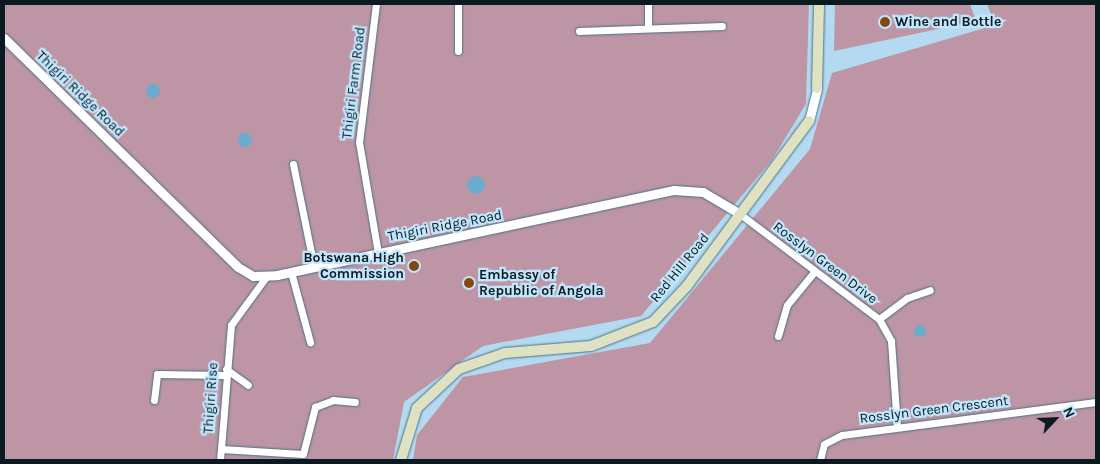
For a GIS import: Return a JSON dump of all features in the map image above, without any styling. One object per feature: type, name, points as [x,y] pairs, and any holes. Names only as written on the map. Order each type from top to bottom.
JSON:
[{"type":"main road","name":"Red Hill Road","points":[[817,88],[819,4]]},
{"type":"main road","name":"Red Hill Road","points":[[401,460],[417,408],[449,376],[505,353],[591,346],[642,329],[671,305],[809,121]]},
{"type":"street","name":"Thigiri Farm Road","points":[[376,4],[359,142],[378,253]]},
{"type":"street","points":[[458,4],[458,51]]},
{"type":"street","points":[[648,4],[648,25]]},
{"type":"street","points":[[579,31],[648,25],[722,26]]},
{"type":"street","name":"Thigiri Ridge Road","points":[[4,38],[238,267],[266,277],[682,189],[703,192],[740,214]]},
{"type":"street","name":"Red Hill Road","points":[[809,121],[817,88]]},
{"type":"street","points":[[293,164],[314,267]]},
{"type":"street","name":"Rosslyn Green Drive","points":[[740,214],[814,272],[879,319],[891,341],[897,426]]},
{"type":"street","points":[[291,272],[310,342]]},
{"type":"street","points":[[778,336],[787,305],[814,272]]},
{"type":"street","name":"Thigiri Rise","points":[[266,277],[231,325],[225,372],[221,449],[303,454],[315,407],[333,400],[355,402]]},
{"type":"street","points":[[879,319],[906,298],[930,290]]},
{"type":"street","points":[[154,400],[157,374],[225,372],[248,385]]},
{"type":"street","name":"Rosslyn Green Crescent","points":[[820,460],[828,440],[897,426],[1096,402]]},
{"type":"street","points":[[220,460],[221,449]]},
{"type":"shaded area","points":[[4,4],[809,4],[806,104],[772,160],[641,316],[483,346],[404,402],[393,460],[4,460]]},
{"type":"shaded area","points":[[835,4],[970,4],[976,21],[834,51]]},
{"type":"shaded area","points":[[987,4],[1096,4],[1096,460],[413,460],[417,435],[463,377],[650,343],[810,149],[832,73],[995,25]]},
{"type":"water","points":[[153,84],[158,86],[160,91],[158,96],[153,98],[148,96],[146,91],[148,86]]},
{"type":"water","points":[[245,133],[250,135],[252,140],[250,145],[245,147],[240,145],[238,140],[240,135]]},
{"type":"water","points":[[472,176],[480,176],[485,181],[483,192],[472,194],[467,189],[467,181]]},
{"type":"water","points":[[918,325],[922,325],[926,331],[922,337],[918,337],[914,333],[914,329]]},
{"type":"place","name":"Wine and Bottle","points":[[885,22]]},
{"type":"place","name":"Botswana High Commission","points":[[414,266]]},
{"type":"place","name":"Embassy of Republic of Angola","points":[[469,283]]}]
